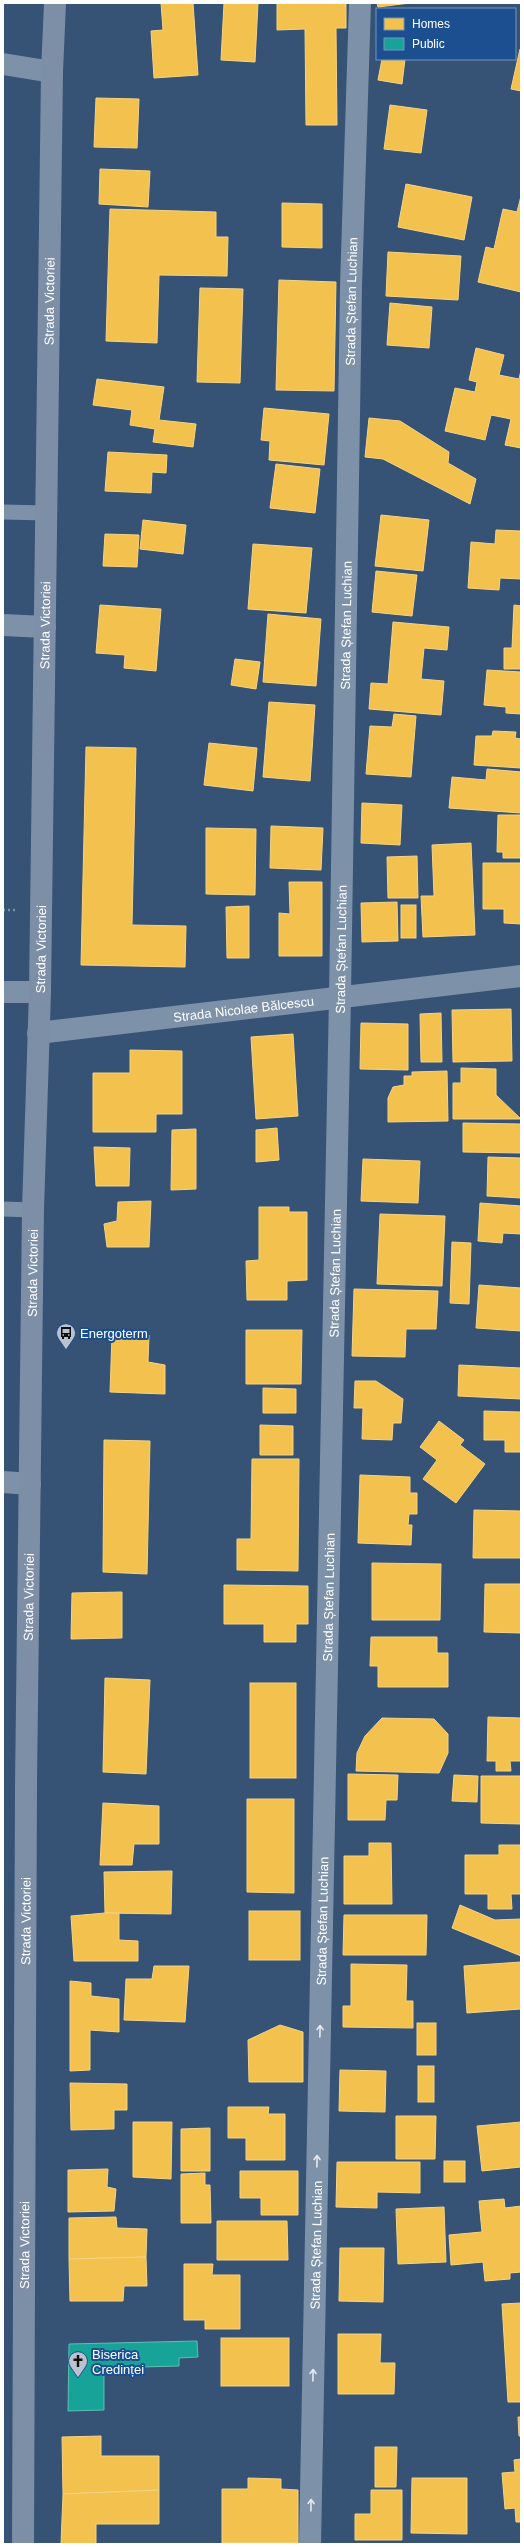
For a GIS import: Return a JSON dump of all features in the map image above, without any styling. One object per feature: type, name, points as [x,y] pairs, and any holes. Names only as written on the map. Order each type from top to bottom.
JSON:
[{"type":"main road","name":"Strada Victoriei","points":[[23,2544],[26,1786],[33,1210],[40,992],[52,72],[56,3]]},
{"type":"street","name":"Strada Ștefan Luchian","points":[[310,2544],[340,996],[351,286],[360,3]]},
{"type":"street","points":[[3,64],[52,72]]},
{"type":"street","points":[[3,626],[45,627]]},
{"type":"street","name":"Strada Nicolae Bălcescu","points":[[38,1033],[340,996],[521,976]]},
{"type":"street","points":[[3,992],[40,992]]},
{"type":"street","points":[[3,1482],[30,1484]]},
{"type":"lane","points":[[3,512],[47,513]]},
{"type":"lane","points":[[3,1210],[33,1210]]},
{"type":"building: Homes","points":[[161,3],[193,3],[198,75],[154,78],[151,31],[163,30]]},
{"type":"building: Homes","points":[[224,3],[258,3],[255,62],[221,60]]},
{"type":"building: Homes","points":[[277,3],[346,3],[346,28],[336,28],[337,125],[306,125],[305,29],[277,30]]},
{"type":"building: Homes","points":[[377,3],[410,3],[378,7]]},
{"type":"building: Homes","points":[[520,49],[521,50],[521,91],[511,89]]},
{"type":"building: Homes","points":[[382,60],[405,60],[402,84],[378,80]]},
{"type":"building: Homes","points":[[96,98],[139,99],[137,148],[94,147]]},
{"type":"building: Homes","points":[[390,105],[427,110],[421,153],[384,149]]},
{"type":"building: Homes","points":[[100,169],[150,171],[148,207],[99,204]]},
{"type":"building: Homes","points":[[406,184],[472,197],[464,240],[398,227]]},
{"type":"building: Homes","points":[[521,196],[521,292],[478,282],[486,247],[494,249],[503,209],[517,212]]},
{"type":"building: Homes","points":[[282,203],[322,204],[322,248],[282,247]]},
{"type":"building: Homes","points":[[110,209],[216,212],[216,237],[228,237],[227,276],[159,275],[157,343],[106,341]]},
{"type":"building: Homes","points":[[388,252],[461,256],[458,300],[386,296]]},
{"type":"building: Homes","points":[[279,280],[336,282],[334,391],[276,390]]},
{"type":"building: Homes","points":[[200,288],[243,289],[240,383],[197,382]]},
{"type":"building: Homes","points":[[390,303],[432,307],[429,348],[387,345]]},
{"type":"building: Homes","points":[[476,348],[504,355],[499,375],[519,379],[521,370],[521,448],[505,445],[511,419],[491,415],[485,440],[445,431],[455,388],[475,392],[477,382],[469,380]]},
{"type":"building: Homes","points":[[97,379],[164,387],[159,420],[196,424],[193,447],[153,442],[155,429],[130,425],[132,410],[93,405]]},
{"type":"building: Homes","points":[[264,408],[329,414],[324,465],[269,460],[270,441],[261,440]]},
{"type":"building: Homes","points":[[369,418],[400,421],[449,452],[448,463],[476,479],[470,504],[383,459],[365,457]]},
{"type":"building: Homes","points":[[108,452],[167,455],[166,473],[152,472],[151,493],[105,491]]},
{"type":"building: Homes","points":[[276,464],[320,469],[315,513],[270,508]]},
{"type":"building: Homes","points":[[381,515],[429,520],[423,571],[375,566]]},
{"type":"building: Homes","points":[[143,520],[186,525],[183,554],[140,549]]},
{"type":"building: Homes","points":[[496,530],[521,531],[521,579],[500,578],[499,590],[468,588],[471,542],[495,544]]},
{"type":"building: Homes","points":[[105,534],[139,535],[137,567],[103,566]]},
{"type":"building: Homes","points":[[253,544],[312,548],[306,613],[248,609]]},
{"type":"building: Homes","points":[[376,571],[417,575],[412,616],[372,612]]},
{"type":"building: Homes","points":[[100,605],[161,609],[156,671],[124,668],[125,655],[96,653]]},
{"type":"building: Homes","points":[[514,605],[521,606],[521,669],[504,669],[504,648],[512,648]]},
{"type":"building: Homes","points":[[268,614],[321,619],[316,686],[263,682]]},
{"type":"building: Homes","points":[[393,622],[449,627],[447,650],[424,648],[421,679],[444,681],[441,715],[369,709],[371,683],[388,684]]},
{"type":"building: Homes","points":[[235,659],[260,662],[256,689],[231,685]]},
{"type":"building: Homes","points":[[487,670],[521,672],[521,714],[506,713],[506,707],[484,705]]},
{"type":"building: Homes","points":[[269,702],[315,705],[310,781],[263,777]]},
{"type":"building: Homes","points":[[394,714],[416,716],[411,777],[366,774],[370,726],[392,727]]},
{"type":"building: Homes","points":[[493,731],[516,732],[515,738],[521,739],[521,768],[474,765],[476,736],[492,736]]},
{"type":"building: Homes","points":[[209,743],[257,748],[253,791],[204,785]]},
{"type":"building: Homes","points":[[86,747],[136,748],[132,925],[186,926],[185,967],[81,965]]},
{"type":"building: Homes","points":[[487,769],[521,772],[521,813],[449,808],[452,777],[486,780]]},
{"type":"building: Homes","points":[[362,803],[402,805],[400,845],[361,843]]},
{"type":"building: Homes","points":[[498,815],[521,815],[521,858],[503,858],[503,852],[497,852]]},
{"type":"building: Homes","points":[[271,826],[323,828],[321,870],[270,868]]},
{"type":"building: Homes","points":[[206,828],[256,829],[255,895],[206,894]]},
{"type":"building: Homes","points":[[471,843],[475,935],[423,937],[421,896],[434,896],[432,845]]},
{"type":"building: Homes","points":[[417,856],[418,898],[388,898],[387,857]]},
{"type":"building: Homes","points":[[483,863],[521,863],[521,924],[504,923],[504,909],[483,909]]},
{"type":"building: Homes","points":[[289,882],[322,882],[322,956],[279,956],[279,913],[290,914]]},
{"type":"building: Homes","points":[[397,902],[398,941],[362,942],[361,903]]},
{"type":"building: Homes","points":[[401,905],[416,905],[416,938],[401,938]]},
{"type":"building: Homes","points":[[249,906],[249,958],[227,958],[226,907]]},
{"type":"building: Homes","points":[[511,1009],[512,1061],[453,1062],[452,1010]]},
{"type":"building: Homes","points":[[441,1013],[442,1062],[421,1062],[420,1014]]},
{"type":"building: Homes","points":[[361,1023],[408,1024],[408,1070],[360,1069]]},
{"type":"building: Homes","points":[[293,1034],[298,1116],[256,1119],[251,1037]]},
{"type":"building: Homes","points":[[130,1050],[182,1051],[182,1114],[156,1114],[156,1132],[93,1132],[93,1073],[130,1073]]},
{"type":"building: Homes","points":[[461,1068],[496,1069],[496,1095],[521,1119],[453,1119],[453,1083],[461,1083]]},
{"type":"building: Homes","points":[[447,1071],[448,1121],[388,1122],[388,1098],[393,1087],[404,1085],[404,1076],[412,1076],[412,1072]]},
{"type":"building: Homes","points":[[463,1123],[521,1124],[521,1153],[463,1152]]},
{"type":"building: Homes","points":[[277,1128],[279,1160],[256,1162],[256,1130]]},
{"type":"building: Homes","points":[[196,1129],[196,1189],[171,1190],[172,1130]]},
{"type":"building: Homes","points":[[94,1147],[130,1148],[129,1186],[96,1186]]},
{"type":"building: Homes","points":[[488,1157],[521,1158],[521,1198],[487,1196]]},
{"type":"building: Homes","points":[[363,1159],[420,1161],[418,1203],[361,1201]]},
{"type":"building: Homes","points":[[151,1201],[149,1247],[107,1247],[104,1224],[117,1221],[118,1202]]},
{"type":"building: Homes","points":[[480,1203],[521,1206],[521,1234],[503,1233],[502,1243],[478,1241]]},
{"type":"building: Homes","points":[[259,1207],[289,1207],[289,1212],[307,1212],[307,1280],[287,1281],[287,1300],[247,1300],[246,1261],[259,1260]]},
{"type":"building: Homes","points":[[380,1214],[445,1216],[442,1286],[377,1284]]},
{"type":"building: Homes","points":[[452,1242],[471,1243],[469,1304],[450,1303]]},
{"type":"building: Homes","points":[[479,1285],[521,1288],[521,1331],[476,1328]]},
{"type":"building: Homes","points":[[354,1289],[438,1291],[436,1329],[406,1329],[405,1357],[352,1356]]},
{"type":"building: Homes","points":[[246,1330],[302,1330],[301,1384],[246,1384]]},
{"type":"building: Homes","points":[[112,1335],[149,1335],[148,1362],[165,1365],[165,1394],[110,1392]]},
{"type":"building: Homes","points":[[459,1365],[521,1368],[521,1399],[458,1396]]},
{"type":"building: Homes","points":[[355,1381],[376,1381],[403,1399],[401,1423],[393,1423],[392,1440],[362,1439],[363,1408],[354,1408]]},
{"type":"building: Homes","points":[[263,1388],[296,1389],[296,1413],[263,1413]]},
{"type":"building: Homes","points":[[484,1411],[521,1412],[521,1452],[505,1452],[505,1440],[484,1440]]},
{"type":"building: Homes","points":[[439,1421],[464,1440],[460,1445],[485,1464],[456,1503],[423,1479],[437,1460],[420,1447]]},
{"type":"building: Homes","points":[[260,1425],[293,1426],[293,1455],[260,1455]]},
{"type":"building: Homes","points":[[104,1440],[150,1441],[147,1574],[103,1572]]},
{"type":"building: Homes","points":[[252,1459],[299,1459],[298,1571],[237,1570],[237,1539],[251,1539]]},
{"type":"building: Homes","points":[[360,1475],[410,1477],[410,1493],[417,1493],[417,1514],[409,1514],[408,1525],[412,1525],[411,1545],[358,1543]]},
{"type":"building: Homes","points":[[474,1510],[521,1511],[521,1558],[473,1558]]},
{"type":"building: Homes","points":[[372,1563],[441,1564],[440,1620],[372,1620]]},
{"type":"building: Homes","points":[[485,1584],[521,1584],[521,1633],[484,1632]]},
{"type":"building: Homes","points":[[224,1585],[308,1586],[308,1624],[296,1624],[296,1642],[264,1642],[264,1624],[224,1624]]},
{"type":"building: Homes","points":[[122,1592],[122,1638],[71,1639],[72,1593]]},
{"type":"building: Homes","points":[[371,1637],[437,1637],[437,1653],[448,1653],[448,1687],[378,1687],[378,1666],[370,1666]]},
{"type":"building: Homes","points":[[105,1678],[150,1680],[146,1774],[103,1772]]},
{"type":"building: Homes","points":[[250,1683],[296,1683],[296,1778],[250,1778]]},
{"type":"building: Homes","points":[[488,1717],[521,1718],[521,1761],[510,1761],[511,1771],[496,1771],[496,1761],[487,1761]]},
{"type":"building: Homes","points":[[382,1718],[434,1719],[448,1734],[448,1753],[439,1773],[356,1771],[357,1753],[365,1736]]},
{"type":"building: Homes","points":[[348,1774],[398,1775],[397,1800],[386,1800],[385,1820],[348,1820]]},
{"type":"building: Homes","points":[[454,1775],[478,1776],[477,1802],[452,1801]]},
{"type":"building: Homes","points":[[481,1776],[521,1776],[521,1824],[481,1823]]},
{"type":"building: Homes","points":[[247,1799],[294,1799],[294,1893],[247,1892]]},
{"type":"building: Homes","points":[[103,1803],[159,1806],[159,1844],[134,1844],[132,1865],[100,1865]]},
{"type":"building: Homes","points":[[369,1843],[391,1843],[392,1904],[344,1904],[344,1856],[369,1856]]},
{"type":"building: Homes","points":[[499,1845],[521,1845],[521,1894],[511,1894],[512,1909],[488,1909],[488,1894],[465,1894],[465,1855],[499,1855]]},
{"type":"building: Homes","points":[[172,1871],[171,1914],[105,1913],[104,1872]]},
{"type":"building: Homes","points":[[460,1905],[495,1920],[521,1919],[521,1956],[452,1928]]},
{"type":"building: Homes","points":[[249,1911],[300,1911],[300,1960],[249,1960]]},
{"type":"building: Homes","points":[[119,1913],[119,1940],[138,1941],[138,1961],[74,1961],[71,1916]]},
{"type":"building: Homes","points":[[344,1915],[427,1915],[426,1955],[343,1955]]},
{"type":"building: Homes","points":[[521,1962],[521,2009],[467,2013],[464,1966]]},
{"type":"building: Homes","points":[[351,1964],[407,1965],[406,2001],[413,2001],[413,2028],[343,2027],[343,2006],[351,2006]]},
{"type":"building: Homes","points":[[154,1966],[189,1966],[185,2022],[124,2020],[126,1979],[152,1979]]},
{"type":"building: Homes","points":[[70,1981],[91,1983],[91,1996],[119,1999],[119,2032],[90,2030],[90,2070],[70,2071]]},
{"type":"building: Homes","points":[[417,2023],[436,2023],[436,2055],[417,2055]]},
{"type":"building: Homes","points":[[280,2025],[303,2032],[303,2082],[249,2082],[248,2040]]},
{"type":"building: Homes","points":[[418,2066],[434,2066],[434,2102],[418,2102]]},
{"type":"building: Homes","points":[[340,2070],[386,2071],[385,2112],[339,2111]]},
{"type":"building: Homes","points":[[70,2083],[127,2084],[127,2110],[114,2110],[114,2129],[71,2130]]},
{"type":"building: Homes","points":[[228,2107],[269,2107],[268,2114],[285,2114],[285,2160],[246,2160],[246,2138],[228,2138]]},
{"type":"building: Homes","points":[[396,2116],[436,2116],[435,2159],[396,2159]]},
{"type":"building: Homes","points":[[133,2122],[172,2122],[171,2179],[133,2177]]},
{"type":"building: Homes","points":[[521,2122],[521,2167],[482,2171],[477,2126]]},
{"type":"building: Homes","points":[[210,2128],[210,2171],[181,2171],[181,2129]]},
{"type":"building: Homes","points":[[444,2161],[465,2161],[465,2182],[444,2182]]},
{"type":"building: Homes","points":[[337,2162],[420,2162],[420,2193],[377,2192],[377,2208],[336,2207]]},
{"type":"building: Homes","points":[[108,2169],[107,2187],[116,2189],[114,2211],[68,2212],[68,2170]]},
{"type":"building: Homes","points":[[240,2171],[298,2171],[298,2215],[261,2215],[261,2198],[240,2198]]},
{"type":"building: Homes","points":[[205,2173],[205,2185],[210,2185],[211,2223],[181,2223],[181,2174]]},
{"type":"building: Homes","points":[[504,2199],[505,2208],[521,2206],[521,2272],[510,2273],[510,2279],[485,2281],[483,2262],[451,2265],[449,2235],[482,2232],[479,2201]]},
{"type":"building: Homes","points":[[444,2207],[446,2262],[398,2264],[396,2209]]},
{"type":"building: Homes","points":[[116,2217],[117,2228],[147,2229],[146,2257],[69,2259],[69,2218]]},
{"type":"building: Homes","points":[[217,2221],[287,2221],[288,2260],[217,2260]]},
{"type":"building: Homes","points":[[340,2248],[384,2248],[383,2302],[339,2301]]},
{"type":"building: Homes","points":[[146,2257],[147,2286],[124,2286],[123,2301],[70,2301],[69,2259]]},
{"type":"building: Homes","points":[[184,2264],[213,2264],[212,2275],[240,2275],[240,2329],[205,2329],[205,2320],[184,2320]]},
{"type":"building: Homes","points":[[521,2303],[521,2402],[508,2402],[502,2304]]},
{"type":"building: Homes","points":[[338,2334],[381,2334],[380,2363],[395,2363],[394,2394],[338,2394]]},
{"type":"building: Homes","points":[[221,2338],[289,2338],[289,2386],[221,2386]]},
{"type":"building: Homes","points":[[518,2417],[521,2417],[521,2436],[519,2436]]},
{"type":"building: Homes","points":[[101,2436],[101,2456],[159,2456],[159,2490],[63,2494],[62,2437]]},
{"type":"building: Homes","points":[[375,2447],[397,2447],[396,2487],[375,2487]]},
{"type":"building: Homes","points":[[521,2459],[521,2522],[516,2522],[515,2508],[505,2509],[502,2473],[515,2472],[514,2460]]},
{"type":"building: Homes","points":[[248,2478],[281,2479],[281,2489],[298,2490],[298,2543],[222,2543],[222,2489],[248,2489]]},
{"type":"building: Homes","points":[[412,2478],[467,2478],[467,2534],[411,2533]]},
{"type":"building: Homes","points":[[159,2490],[159,2524],[96,2524],[96,2544],[61,2544],[63,2494]]},
{"type":"building: Homes","points":[[371,2490],[402,2490],[402,2540],[355,2540],[355,2514],[371,2514]]},
{"type":"building: Public","points":[[197,2341],[198,2357],[179,2358],[179,2366],[104,2368],[104,2410],[68,2411],[69,2344]]},
{"type":"place","name":"Energoterm","points":[[66,1350]]},
{"type":"place","name":"Biserica Credinței","points":[[78,2378]]}]
